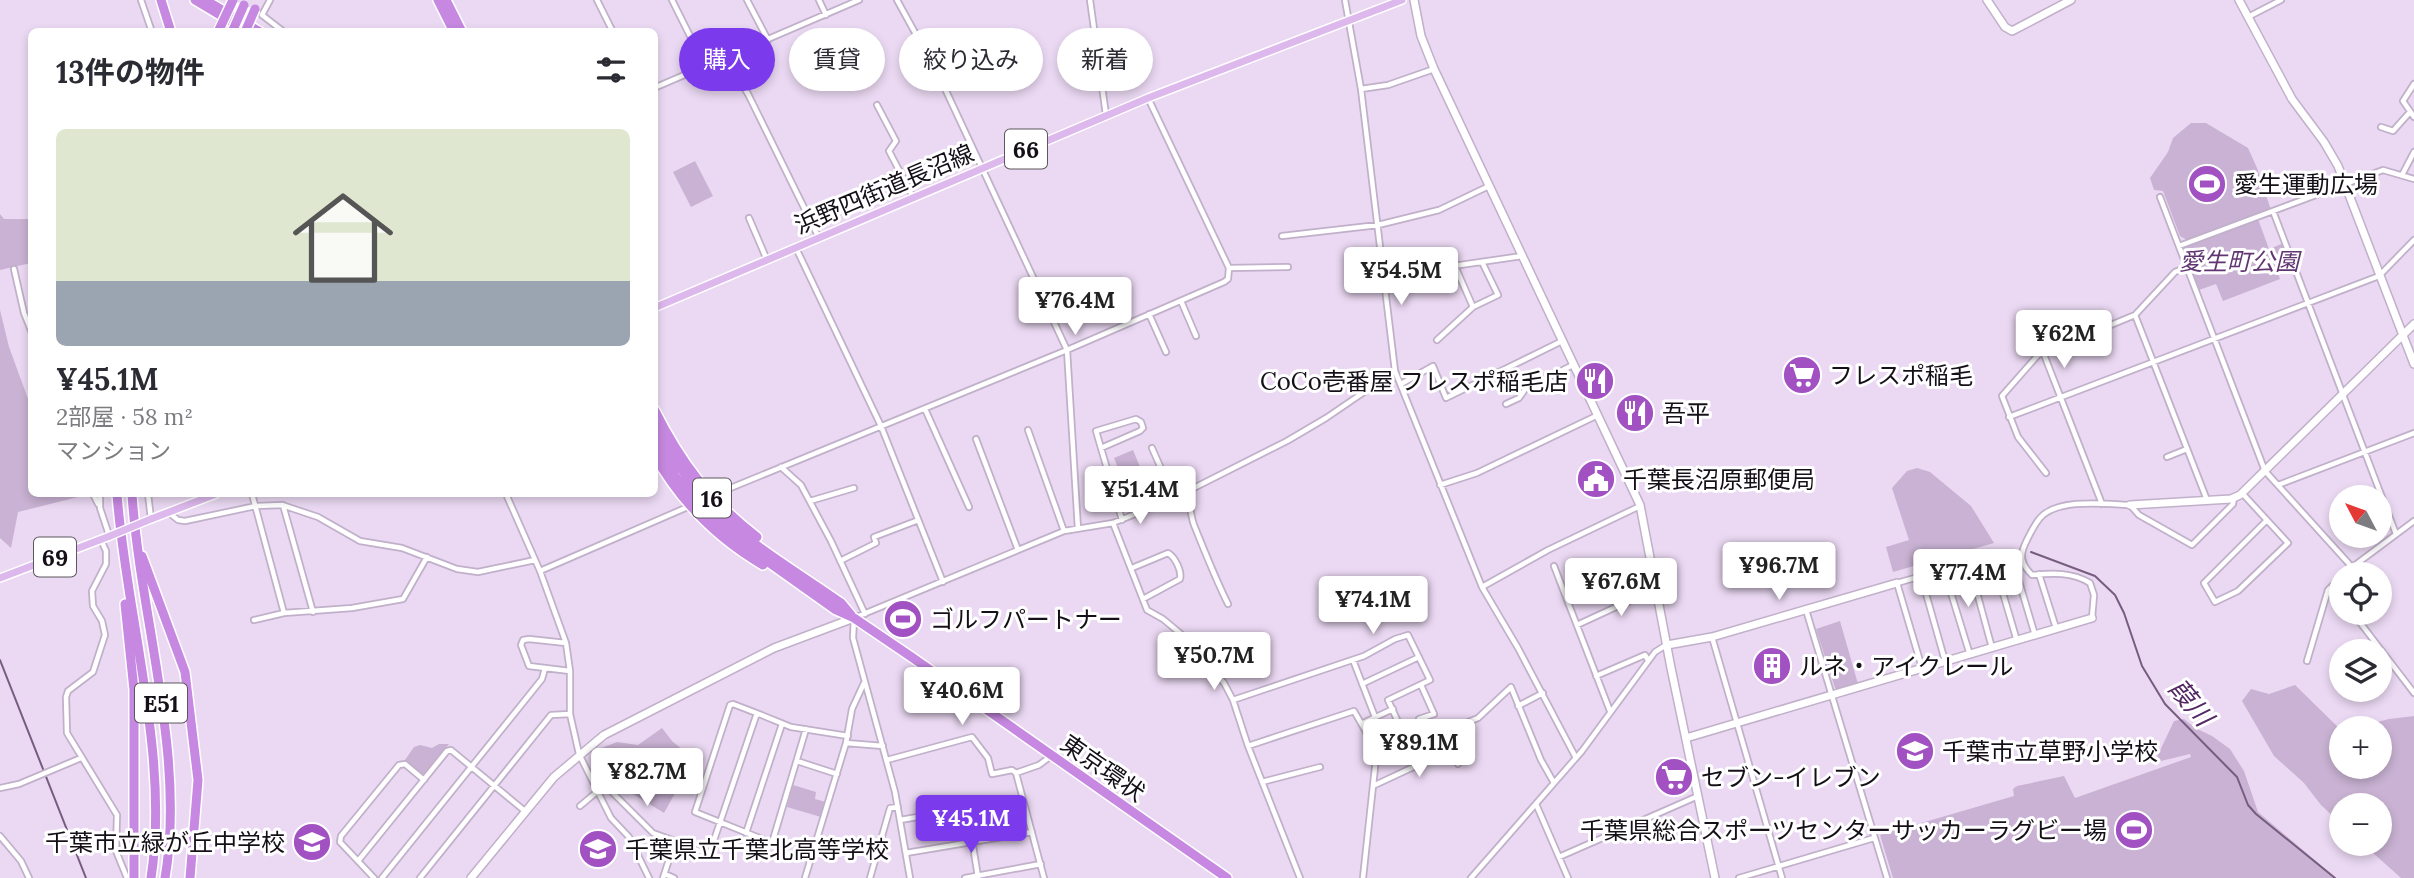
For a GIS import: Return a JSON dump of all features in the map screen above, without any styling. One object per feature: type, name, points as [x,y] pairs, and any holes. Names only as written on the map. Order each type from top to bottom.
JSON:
[{"type":"highway","points":[[161,0],[170,28]]},
{"type":"highway","points":[[195,0],[240,28]]},
{"type":"highway","points":[[205,0],[253,28]]},
{"type":"highway","points":[[220,28],[233,0]]},
{"type":"highway","points":[[438,0],[452,28]]},
{"type":"highway","points":[[446,0],[460,28]]},
{"type":"highway","points":[[234,28],[246,3]]},
{"type":"highway","points":[[248,28],[257,4]]},
{"type":"highway","name":"16","points":[[658,416],[680,457],[711,496],[784,558],[789,572]]},
{"type":"highway","name":"東京環状","points":[[658,431],[676,463],[694,487],[743,539]]},
{"type":"highway","name":"東京環状","points":[[658,447],[675,476],[710,517],[789,572],[836,610],[854,618],[1227,878]]},
{"type":"highway","points":[[658,460],[690,506],[730,542],[774,571],[789,572]]},
{"type":"highway","name":"E51","points":[[117,497],[151,749],[155,806],[151,878]]},
{"type":"highway","name":"E51","points":[[132,497],[166,748],[170,807],[164,878]]},
{"type":"highway","points":[[136,538],[186,672],[198,780],[190,878]]},
{"type":"highway","points":[[122,545],[122,572],[134,690],[134,878]]},
{"type":"main road","name":"浜野四街道長沼線","points":[[658,306],[1147,98],[1402,0]]},
{"type":"main road","name":"69","points":[[0,578],[208,497]]},
{"type":"street","points":[[141,0],[151,28]]},
{"type":"street","points":[[270,0],[262,15],[279,28]]},
{"type":"street","points":[[597,0],[611,28]]},
{"type":"street","points":[[672,0],[686,28]]},
{"type":"street","points":[[747,0],[762,28]]},
{"type":"street","points":[[819,0],[826,15]]},
{"type":"street","points":[[775,37],[859,0]]},
{"type":"street","points":[[897,0],[940,78],[1067,350],[1078,529]]},
{"type":"street","points":[[1090,0],[1106,115]]},
{"type":"street","points":[[1345,0],[1361,89],[1395,371],[1482,587],[1543,693],[1576,758]]},
{"type":"street","points":[[1414,0],[1421,36],[1434,69],[1640,505],[1716,878]]},
{"type":"street","points":[[1987,0],[2012,32],[2071,0]]},
{"type":"street","points":[[2239,0],[2292,99],[2338,166],[2414,364]]},
{"type":"street","points":[[2248,16],[2281,0]]},
{"type":"street","points":[[1361,89],[1388,85],[1434,69]]},
{"type":"street","points":[[658,86],[679,77]]},
{"type":"street","points":[[2381,127],[2397,130],[2412,114],[2403,100],[2414,84]]},
{"type":"street","points":[[746,91],[819,238]]},
{"type":"street","points":[[711,496],[1067,350],[1228,279],[1229,268],[1147,98]]},
{"type":"street","points":[[877,105],[896,141],[890,151],[913,198]]},
{"type":"street","points":[[2402,175],[2414,152]]},
{"type":"street","points":[[2179,246],[2383,170],[2414,179]]},
{"type":"street","points":[[1282,236],[1378,225],[1439,210],[1490,186]]},
{"type":"street","points":[[2160,197],[2265,471],[2347,562]]},
{"type":"street","points":[[2273,211],[2396,534]]},
{"type":"street","points":[[749,218],[767,260]]},
{"type":"street","points":[[2009,417],[2379,276],[2414,240]]},
{"type":"street","points":[[796,248],[881,426],[916,521],[943,582]]},
{"type":"street","points":[[1384,276],[1522,256]]},
{"type":"street","points":[[1437,340],[1473,307],[1498,295],[1482,262]]},
{"type":"street","points":[[1455,266],[1473,307]]},
{"type":"street","points":[[1229,268],[1288,267]]},
{"type":"street","points":[[2046,473],[2018,437],[2001,396],[2043,352],[2135,315],[2175,272],[2187,267]]},
{"type":"street","points":[[14,269],[28,323]]},
{"type":"street","points":[[1181,301],[1196,336]]},
{"type":"street","points":[[1149,314],[1166,352]]},
{"type":"street","points":[[2135,315],[2207,500]]},
{"type":"street","points":[[1686,738],[2092,618],[2094,595],[2090,583],[2073,575],[2032,575],[2024,567],[2021,559],[2024,546],[2040,518],[2055,509],[2082,503],[2130,505],[2234,498],[2265,471],[2414,324]]},
{"type":"street","points":[[1401,384],[1433,366],[1446,398],[1563,341]]},
{"type":"street","points":[[2043,352],[2102,504]]},
{"type":"street","points":[[1506,404],[1519,398],[1526,388],[1574,365]]},
{"type":"street","points":[[471,878],[554,777],[579,754],[623,724],[774,648],[865,614],[1064,531],[1113,523],[1174,498],[1287,441],[1395,371]]},
{"type":"street","points":[[925,408],[969,507]]},
{"type":"street","points":[[1440,485],[1478,472],[1598,415]]},
{"type":"street","points":[[1101,447],[1140,431],[1143,428],[1141,422],[1136,419],[1096,431],[1122,520]]},
{"type":"street","points":[[1028,430],[1064,531]]},
{"type":"street","points":[[2278,485],[2414,433]]},
{"type":"street","points":[[976,439],[1018,550]]},
{"type":"street","points":[[1152,448],[1174,498]]},
{"type":"street","points":[[2167,457],[2187,449]]},
{"type":"street","points":[[781,467],[801,485],[865,614]]},
{"type":"street","points":[[810,501],[854,488]]},
{"type":"street","points":[[1185,492],[1192,506],[1193,522],[1206,559],[1228,604]]},
{"type":"street","points":[[2242,493],[2267,520],[2288,543],[2238,591],[2216,602],[2204,583],[2267,520]]},
{"type":"street","points":[[94,497],[110,536]]},
{"type":"street","points":[[100,497],[100,508]]},
{"type":"street","points":[[148,497],[151,519]]},
{"type":"street","points":[[254,497],[284,613]]},
{"type":"street","points":[[507,497],[540,571],[566,643],[570,671],[570,714],[579,754],[611,818],[629,837],[649,878]]},
{"type":"street","points":[[2130,505],[2139,515],[2192,545],[2233,504],[2234,498]]},
{"type":"street","points":[[168,512],[178,520],[185,521],[256,506],[282,505],[318,516],[360,541],[402,548],[457,569],[478,572],[535,559]]},
{"type":"street","points":[[282,505],[313,612]]},
{"type":"street","points":[[1482,587],[1548,550],[1640,505]]},
{"type":"street","points":[[540,571],[690,506]]},
{"type":"street","points":[[840,561],[876,543],[874,537],[916,521]]},
{"type":"street","points":[[2357,562],[2414,521]]},
{"type":"street","points":[[1113,523],[1147,610],[1163,619],[1193,644],[1224,683],[1233,700],[1248,746],[1300,878]]},
{"type":"street","points":[[101,540],[106,551],[106,564],[92,591],[93,606],[102,621],[105,635],[93,672],[75,684],[66,697],[67,733],[117,815],[116,851],[127,878]]},
{"type":"street","points":[[1132,568],[1168,553],[1173,556],[1181,575],[1180,579],[1143,599]]},
{"type":"street","points":[[1471,878],[1576,758],[1648,660],[1667,645],[1712,637],[1992,556],[2017,640]]},
{"type":"street","points":[[254,620],[284,613],[313,612],[403,599],[427,557]]},
{"type":"street","points":[[1969,563],[1992,648]]},
{"type":"street","points":[[1554,566],[1610,712]]},
{"type":"street","points":[[1944,570],[1970,655]]},
{"type":"street","points":[[1997,574],[2009,571],[2018,578],[2035,635]]},
{"type":"street","points":[[2039,574],[2056,629]]},
{"type":"street","points":[[1922,576],[1945,662]]},
{"type":"street","points":[[1897,583],[1922,669]]},
{"type":"street","points":[[1577,625],[1656,589]]},
{"type":"street","points":[[2307,661],[2329,589]]},
{"type":"street","points":[[1806,609],[1887,878]]},
{"type":"street","points":[[854,618],[853,638],[887,760],[910,878]]},
{"type":"street","points":[[2362,625],[2414,693]]},
{"type":"street","points":[[1233,700],[1353,660],[1408,635],[1430,680],[1388,700],[1404,735],[1422,728],[1419,719],[1434,713],[1421,685]]},
{"type":"street","points":[[1712,637],[1782,878]]},
{"type":"street","points":[[566,643],[529,639],[521,642],[529,666],[570,671]]},
{"type":"street","points":[[1596,676],[1645,655],[1648,660]]},
{"type":"street","points":[[1362,684],[1419,657]]},
{"type":"street","points":[[1353,660],[1375,717]]},
{"type":"street","points":[[382,878],[542,679],[545,668]]},
{"type":"street","points":[[805,878],[848,736],[852,709],[865,682]]},
{"type":"street","points":[[1458,764],[1444,732],[1478,718],[1511,687],[1554,783]]},
{"type":"street","points":[[1518,706],[1543,693]]},
{"type":"street","points":[[806,729],[772,844],[698,815],[695,810],[730,705],[782,724],[848,736]]},
{"type":"street","points":[[1363,723],[1393,709]]},
{"type":"street","points":[[1248,746],[1354,711],[1360,723],[1363,723],[1376,753],[1363,878]]},
{"type":"street","points":[[419,878],[551,715],[570,714]]},
{"type":"street","points":[[580,806],[605,785],[653,833],[707,854],[710,852],[754,721],[759,714]]},
{"type":"street","points":[[746,833],[782,724]]},
{"type":"street","points":[[887,760],[972,737],[988,758],[992,774],[1012,770],[1016,773],[1044,878]]},
{"type":"street","points":[[846,743],[883,746]]},
{"type":"street","points":[[1374,786],[1453,749]]},
{"type":"street","points":[[358,861],[447,751],[451,750],[526,812]]},
{"type":"street","points":[[1016,773],[1039,765],[1052,755]]},
{"type":"street","points":[[0,788],[19,784],[81,758]]},
{"type":"street","points":[[797,761],[837,774]]},
{"type":"street","points":[[374,878],[341,842],[341,836],[399,765],[405,764],[424,780]]},
{"type":"street","points":[[1262,782],[1320,767]]},
{"type":"street","points":[[1559,856],[1698,796]]},
{"type":"street","points":[[900,820],[1023,799]]},
{"type":"street","points":[[1536,804],[1568,878]]},
{"type":"street","points":[[870,878],[890,808],[898,807]]},
{"type":"street","points":[[967,809],[978,877]]},
{"type":"street","points":[[906,853],[1032,832]]},
{"type":"street","points":[[0,836],[21,862],[29,878]]},
{"type":"street","points":[[1738,878],[1874,838]]},
{"type":"street","points":[[674,841],[664,876],[674,878]]},
{"type":"street","points":[[965,878],[1041,864]]},
{"type":"green space","name":"愛生運動広場","points":[[2191,123],[2206,123],[2248,148],[2271,210],[2187,240],[2180,236],[2163,191],[2154,190],[2150,178],[2168,152],[2173,138]]},
{"type":"green space","points":[[695,161],[713,196],[691,207],[673,172]]},
{"type":"green space","points":[[0,214],[4,219],[28,219],[28,264],[0,270]]},
{"type":"green space","name":"愛生町公園","points":[[2258,219],[2269,249],[2284,243],[2286,250],[2272,256],[2280,279],[2223,301],[2216,284],[2199,290],[2183,248]]},
{"type":"green space","points":[[0,310],[9,347],[28,399],[28,497],[78,497],[18,512],[11,548],[0,538]]},
{"type":"green space","points":[[1133,450],[1155,503],[1153,504],[1150,498],[1133,505],[1114,458]]},
{"type":"green space","points":[[1917,468],[1930,472],[1971,506],[1994,543],[1893,572],[1886,547],[1909,540],[1892,488],[1907,471]]},
{"type":"green space","points":[[1840,621],[1858,684],[1838,690],[1835,688],[1816,629]]},
{"type":"green space","points":[[2295,685],[2329,718],[2329,779],[2392,779],[2392,719],[2414,716],[2414,878],[2401,878],[2376,856],[2392,856],[2392,793],[2329,793],[2329,813],[2304,783],[2274,756],[2242,701],[2251,689],[2269,694]]},
{"type":"green space","points":[[2184,719],[2230,749],[2244,771],[2258,812],[2336,878],[1893,878],[1880,835],[2014,796],[2013,789],[2017,786],[2064,776],[2075,798],[2191,757],[2190,754],[2161,761],[2157,757],[2174,721]]},
{"type":"green space","points":[[662,728],[672,741],[694,759],[664,813],[621,784],[615,790],[607,782],[613,775],[594,751],[617,742],[638,745]]},
{"type":"green space","points":[[439,744],[449,744],[425,774],[422,775],[405,760],[414,747],[420,745],[432,748]]},
{"type":"green space","points":[[793,785],[816,792],[815,799],[826,802],[821,817],[787,807]]},
{"type":"waterway","name":"葭川","points":[[2031,552],[2095,576],[2115,595],[2142,666],[2165,704],[2237,777],[2248,805],[2256,814],[2335,878]]},
{"type":"waterway","points":[[0,660],[86,878]]},
{"type":"place","name":"愛生運動広場","points":[[2207,184]]},
{"type":"place","name":"フレスポ稲毛","points":[[1802,375]]},
{"type":"place","name":"CoCo壱番屋 フレスポ稲毛店","points":[[1595,381]]},
{"type":"place","name":"吾平","points":[[1635,413]]},
{"type":"place","name":"千葉長沼原郵便局","points":[[1596,479]]},
{"type":"place","name":"ゴルフパートナー","points":[[903,619]]},
{"type":"place","name":"ルネ・アイクレール","points":[[1772,666]]},
{"type":"place","name":"千葉市立草野小学校","points":[[1915,751]]},
{"type":"place","name":"セブン-イレブン","points":[[1674,777]]},
{"type":"place","name":"千葉県総合スポーツセンターサッカーラグビー場","points":[[2134,830]]},
{"type":"place","name":"千葉市立緑が丘中学校","points":[[312,842]]},
{"type":"place","name":"千葉県立千葉北高等学校","points":[[598,849]]}]
